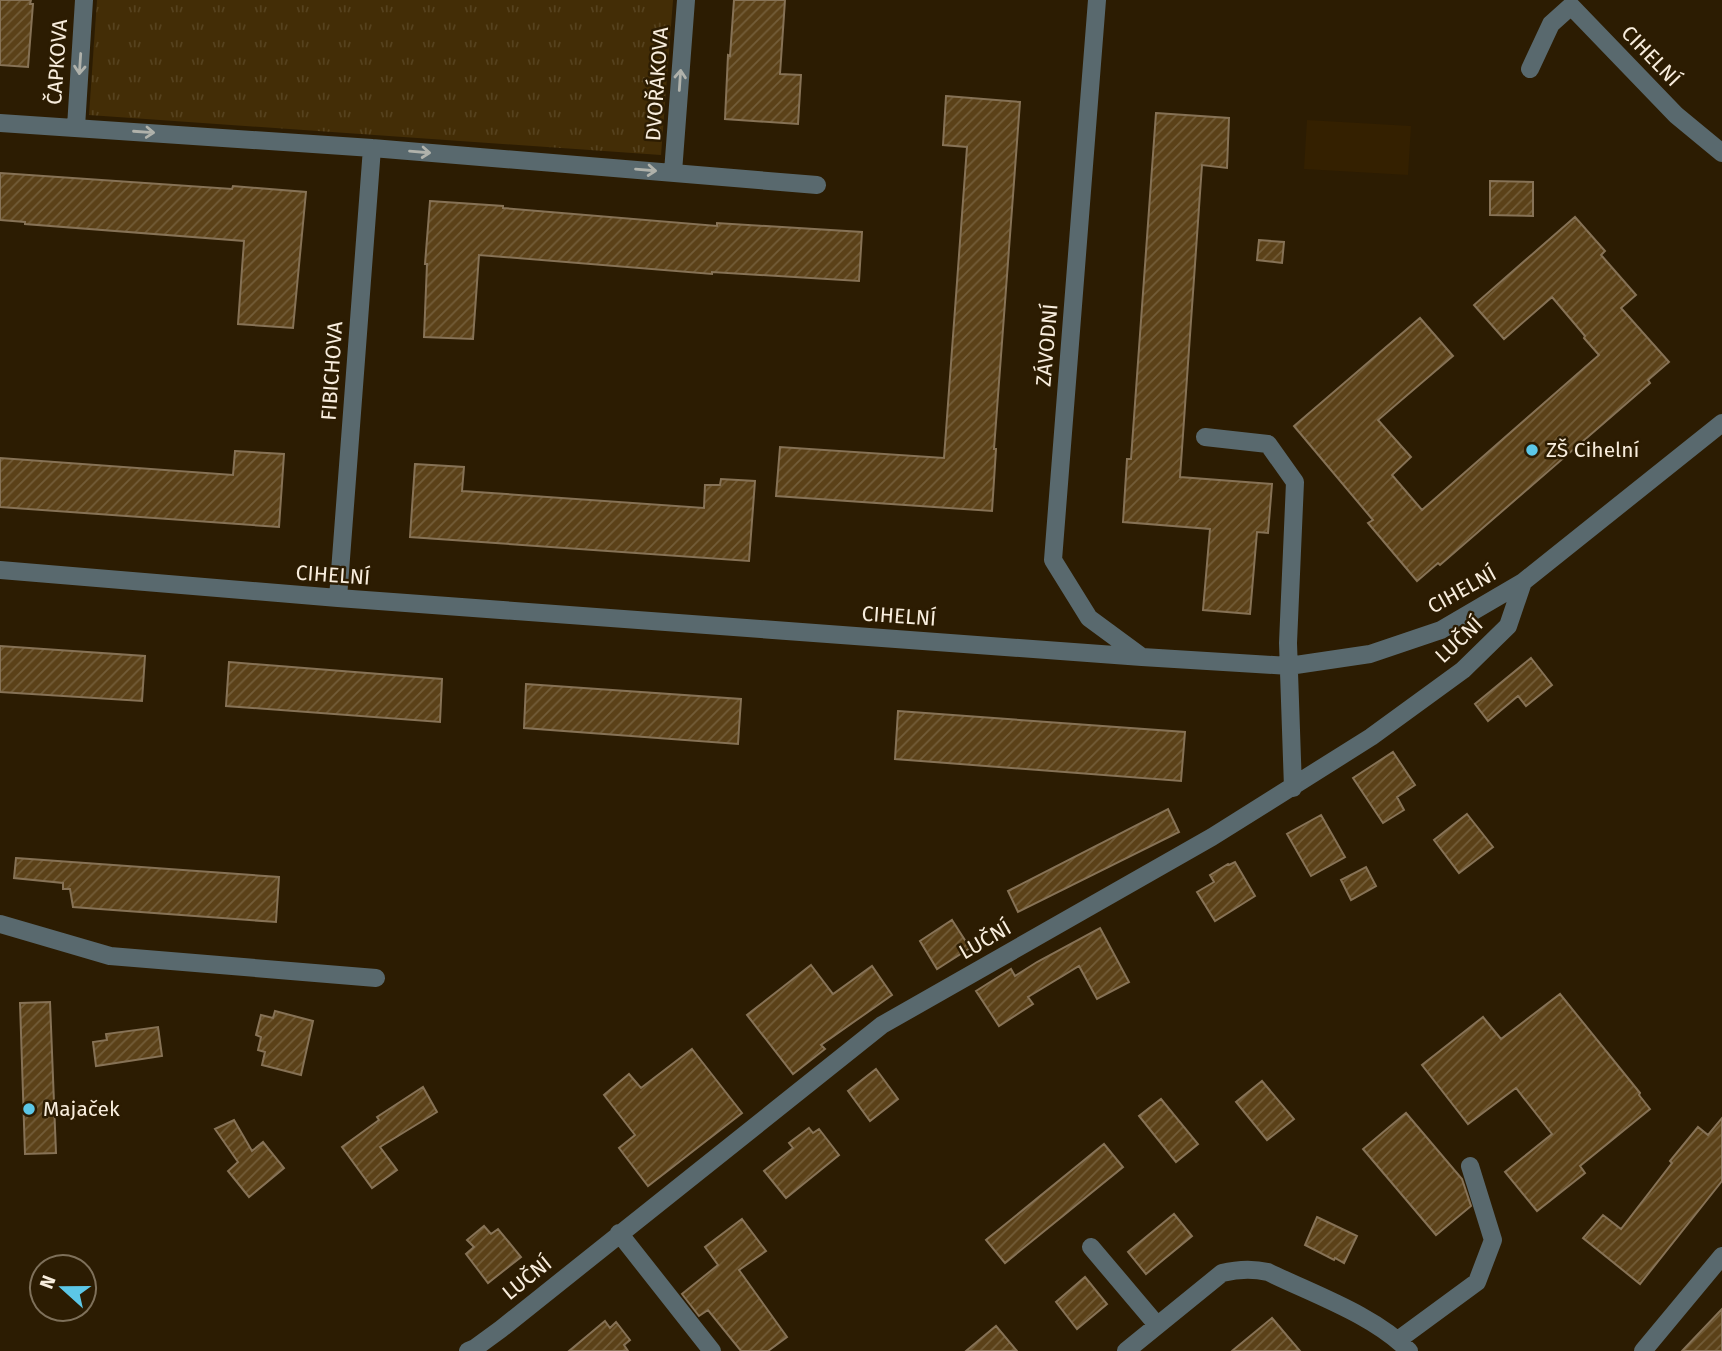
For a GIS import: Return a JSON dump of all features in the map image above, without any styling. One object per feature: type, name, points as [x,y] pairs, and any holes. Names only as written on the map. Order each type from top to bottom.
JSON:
[{"type":"street","name":"ČAPKOVA","points":[[76,127],[84,0]]},
{"type":"street","name":"DVOŘÁKOVA","points":[[673,172],[686,0]]},
{"type":"street","name":"ZÁVODNÍ","points":[[1097,0],[1053,560],[1089,618],[1142,657]]},
{"type":"street","name":"CIHELNÍ","points":[[1530,69],[1551,24],[1571,3],[1676,115],[1722,153]]},
{"type":"street","points":[[0,123],[372,148],[817,185]]},
{"type":"street","name":"FIBICHOVA","points":[[338,598],[372,148]]},
{"type":"street","name":"CIHELNÍ","points":[[0,570],[338,598],[1289,666],[1370,654],[1441,629],[1522,582],[1722,423]]},
{"type":"street","points":[[1205,437],[1268,444],[1295,482],[1288,643],[1293,788]]},
{"type":"street","name":"LUČNÍ","points":[[468,1351],[500,1329],[882,1025],[1293,788],[1371,737],[1463,670],[1508,626],[1522,582]]},
{"type":"street","points":[[0,925],[110,956],[376,978]]},
{"type":"street","points":[[1126,1351],[1222,1273],[1252,1269],[1268,1272],[1362,1316],[1404,1345],[1477,1282],[1493,1240],[1470,1166]]},
{"type":"street","points":[[620,1233],[712,1351]]},
{"type":"street","points":[[1091,1247],[1157,1325]]},
{"type":"street","points":[[1643,1351],[1722,1256]]},
{"type":"shaded area","points":[[1307,120],[1411,126],[1408,175],[1304,169]]},
{"type":"green space","points":[[97,0],[673,0],[661,155],[89,115]]},
{"type":"building","points":[[0,0],[31,0],[30,4],[33,4],[28,67],[0,65]]},
{"type":"building","points":[[734,0],[785,0],[780,74],[801,75],[798,124],[725,119]]},
{"type":"building","points":[[946,96],[1020,102],[994,449],[992,511],[776,496],[780,447],[944,458],[967,147],[943,145]]},
{"type":"building","points":[[1156,113],[1229,118],[1227,168],[1202,165],[1180,477],[1272,484],[1268,533],[1257,532],[1250,614],[1203,610],[1210,529],[1123,522],[1127,459],[1131,459]]},
{"type":"building","points":[[0,173],[306,192],[293,328],[238,324],[244,241],[0,220]]},
{"type":"building","points":[[1490,181],[1533,182],[1533,216],[1490,215]]},
{"type":"building","points":[[430,201],[717,226],[717,223],[862,232],[859,281],[712,274],[479,255],[473,339],[424,337],[425,264]]},
{"type":"building","points":[[1575,217],[1605,251],[1601,255],[1636,295],[1621,308],[1669,362],[1648,380],[1650,383],[1440,565],[1438,563],[1417,581],[1368,523],[1373,520],[1294,426],[1420,318],[1453,356],[1378,420],[1411,457],[1392,475],[1422,510],[1599,355],[1552,297],[1504,339],[1474,305]]},
{"type":"building","points":[[1259,240],[1284,242],[1282,263],[1257,260]]},
{"type":"building","points":[[235,451],[284,454],[279,527],[0,507],[0,458],[233,475]]},
{"type":"building","points":[[415,464],[464,467],[462,491],[704,508],[705,485],[720,485],[721,479],[755,481],[749,561],[410,537]]},
{"type":"building","points":[[0,646],[145,656],[142,701],[0,692]]},
{"type":"building","points":[[1531,658],[1552,685],[1526,706],[1518,696],[1488,721],[1475,704]]},
{"type":"building","points":[[229,662],[442,679],[440,722],[226,706]]},
{"type":"building","points":[[526,684],[741,699],[738,744],[524,728]]},
{"type":"building","points":[[898,711],[1185,732],[1181,781],[895,759]]},
{"type":"building","points":[[1393,752],[1415,785],[1397,797],[1404,810],[1383,823],[1353,778]]},
{"type":"building","points":[[1168,809],[1179,832],[1018,912],[1008,891]]},
{"type":"building","points":[[1467,814],[1493,847],[1459,873],[1434,840]]},
{"type":"building","points":[[1321,815],[1345,857],[1311,876],[1287,834]]},
{"type":"building","points":[[16,858],[279,877],[276,922],[73,907],[70,889],[63,889],[63,883],[14,878]]},
{"type":"building","points":[[1235,862],[1255,896],[1215,921],[1197,892],[1214,882],[1210,875]]},
{"type":"building","points":[[1366,867],[1376,886],[1351,900],[1341,880]]},
{"type":"building","points":[[952,920],[970,948],[937,969],[920,941]]},
{"type":"building","points":[[1100,928],[1129,982],[1097,999],[1079,966],[1028,997],[1033,1004],[999,1026],[976,991],[1011,969],[1015,976]]},
{"type":"building","points":[[811,965],[833,994],[872,966],[892,995],[821,1045],[825,1049],[793,1074],[747,1015]]},
{"type":"building","points":[[1560,994],[1650,1109],[1580,1166],[1585,1173],[1537,1211],[1505,1172],[1552,1134],[1516,1088],[1468,1124],[1422,1065],[1483,1017],[1501,1039]]},
{"type":"building","points":[[50,1002],[56,1153],[25,1154],[20,1003]]},
{"type":"building","points":[[275,1011],[313,1021],[301,1075],[262,1065],[265,1052],[258,1050],[261,1037],[256,1035],[261,1015],[273,1018]]},
{"type":"building","points":[[158,1027],[162,1056],[96,1066],[93,1042],[107,1040],[106,1034]]},
{"type":"building","points":[[692,1049],[742,1113],[648,1186],[619,1148],[635,1135],[604,1095],[629,1074],[641,1088]]},
{"type":"building","points":[[876,1069],[898,1099],[870,1121],[848,1091]]},
{"type":"building","points":[[1262,1081],[1294,1119],[1267,1140],[1236,1102]]},
{"type":"building","points":[[423,1087],[437,1112],[380,1147],[397,1170],[372,1188],[342,1147],[379,1120],[377,1117]]},
{"type":"building","points":[[1161,1099],[1198,1144],[1176,1162],[1139,1116]]},
{"type":"building","points":[[1406,1113],[1462,1179],[1471,1206],[1436,1235],[1363,1149]]},
{"type":"building","points":[[1722,1118],[1722,1181],[1640,1284],[1583,1238],[1603,1215],[1621,1229],[1698,1127],[1708,1135]]},
{"type":"building","points":[[234,1120],[252,1151],[263,1142],[284,1168],[249,1197],[228,1171],[238,1162],[215,1129]]},
{"type":"building","points":[[809,1128],[813,1133],[819,1129],[839,1155],[786,1198],[764,1171],[793,1148],[789,1143]]},
{"type":"building","points":[[1104,1144],[1123,1167],[1005,1263],[986,1240]]},
{"type":"building","points":[[1174,1214],[1192,1236],[1146,1274],[1128,1252]]},
{"type":"building","points":[[1317,1217],[1357,1236],[1344,1263],[1305,1245]]},
{"type":"building","points":[[742,1219],[766,1251],[739,1270],[787,1337],[768,1351],[741,1351],[708,1310],[699,1316],[682,1294],[718,1265],[705,1247]]},
{"type":"building","points":[[484,1226],[491,1234],[498,1229],[521,1257],[488,1283],[466,1254],[474,1247],[467,1240]]},
{"type":"building","points":[[1085,1277],[1107,1304],[1077,1329],[1056,1302]]},
{"type":"building","points":[[1722,1309],[1722,1351],[1682,1351]]},
{"type":"building","points":[[1272,1318],[1300,1351],[1232,1351]]},
{"type":"building","points":[[605,1321],[610,1328],[616,1322],[630,1340],[624,1345],[628,1351],[569,1351]]},
{"type":"building","points":[[996,1326],[1017,1351],[966,1351]]},
{"type":"place","name":"ZŠ Cihelní","points":[[1532,450]]},
{"type":"place","name":"Majaček","points":[[29,1109]]}]
